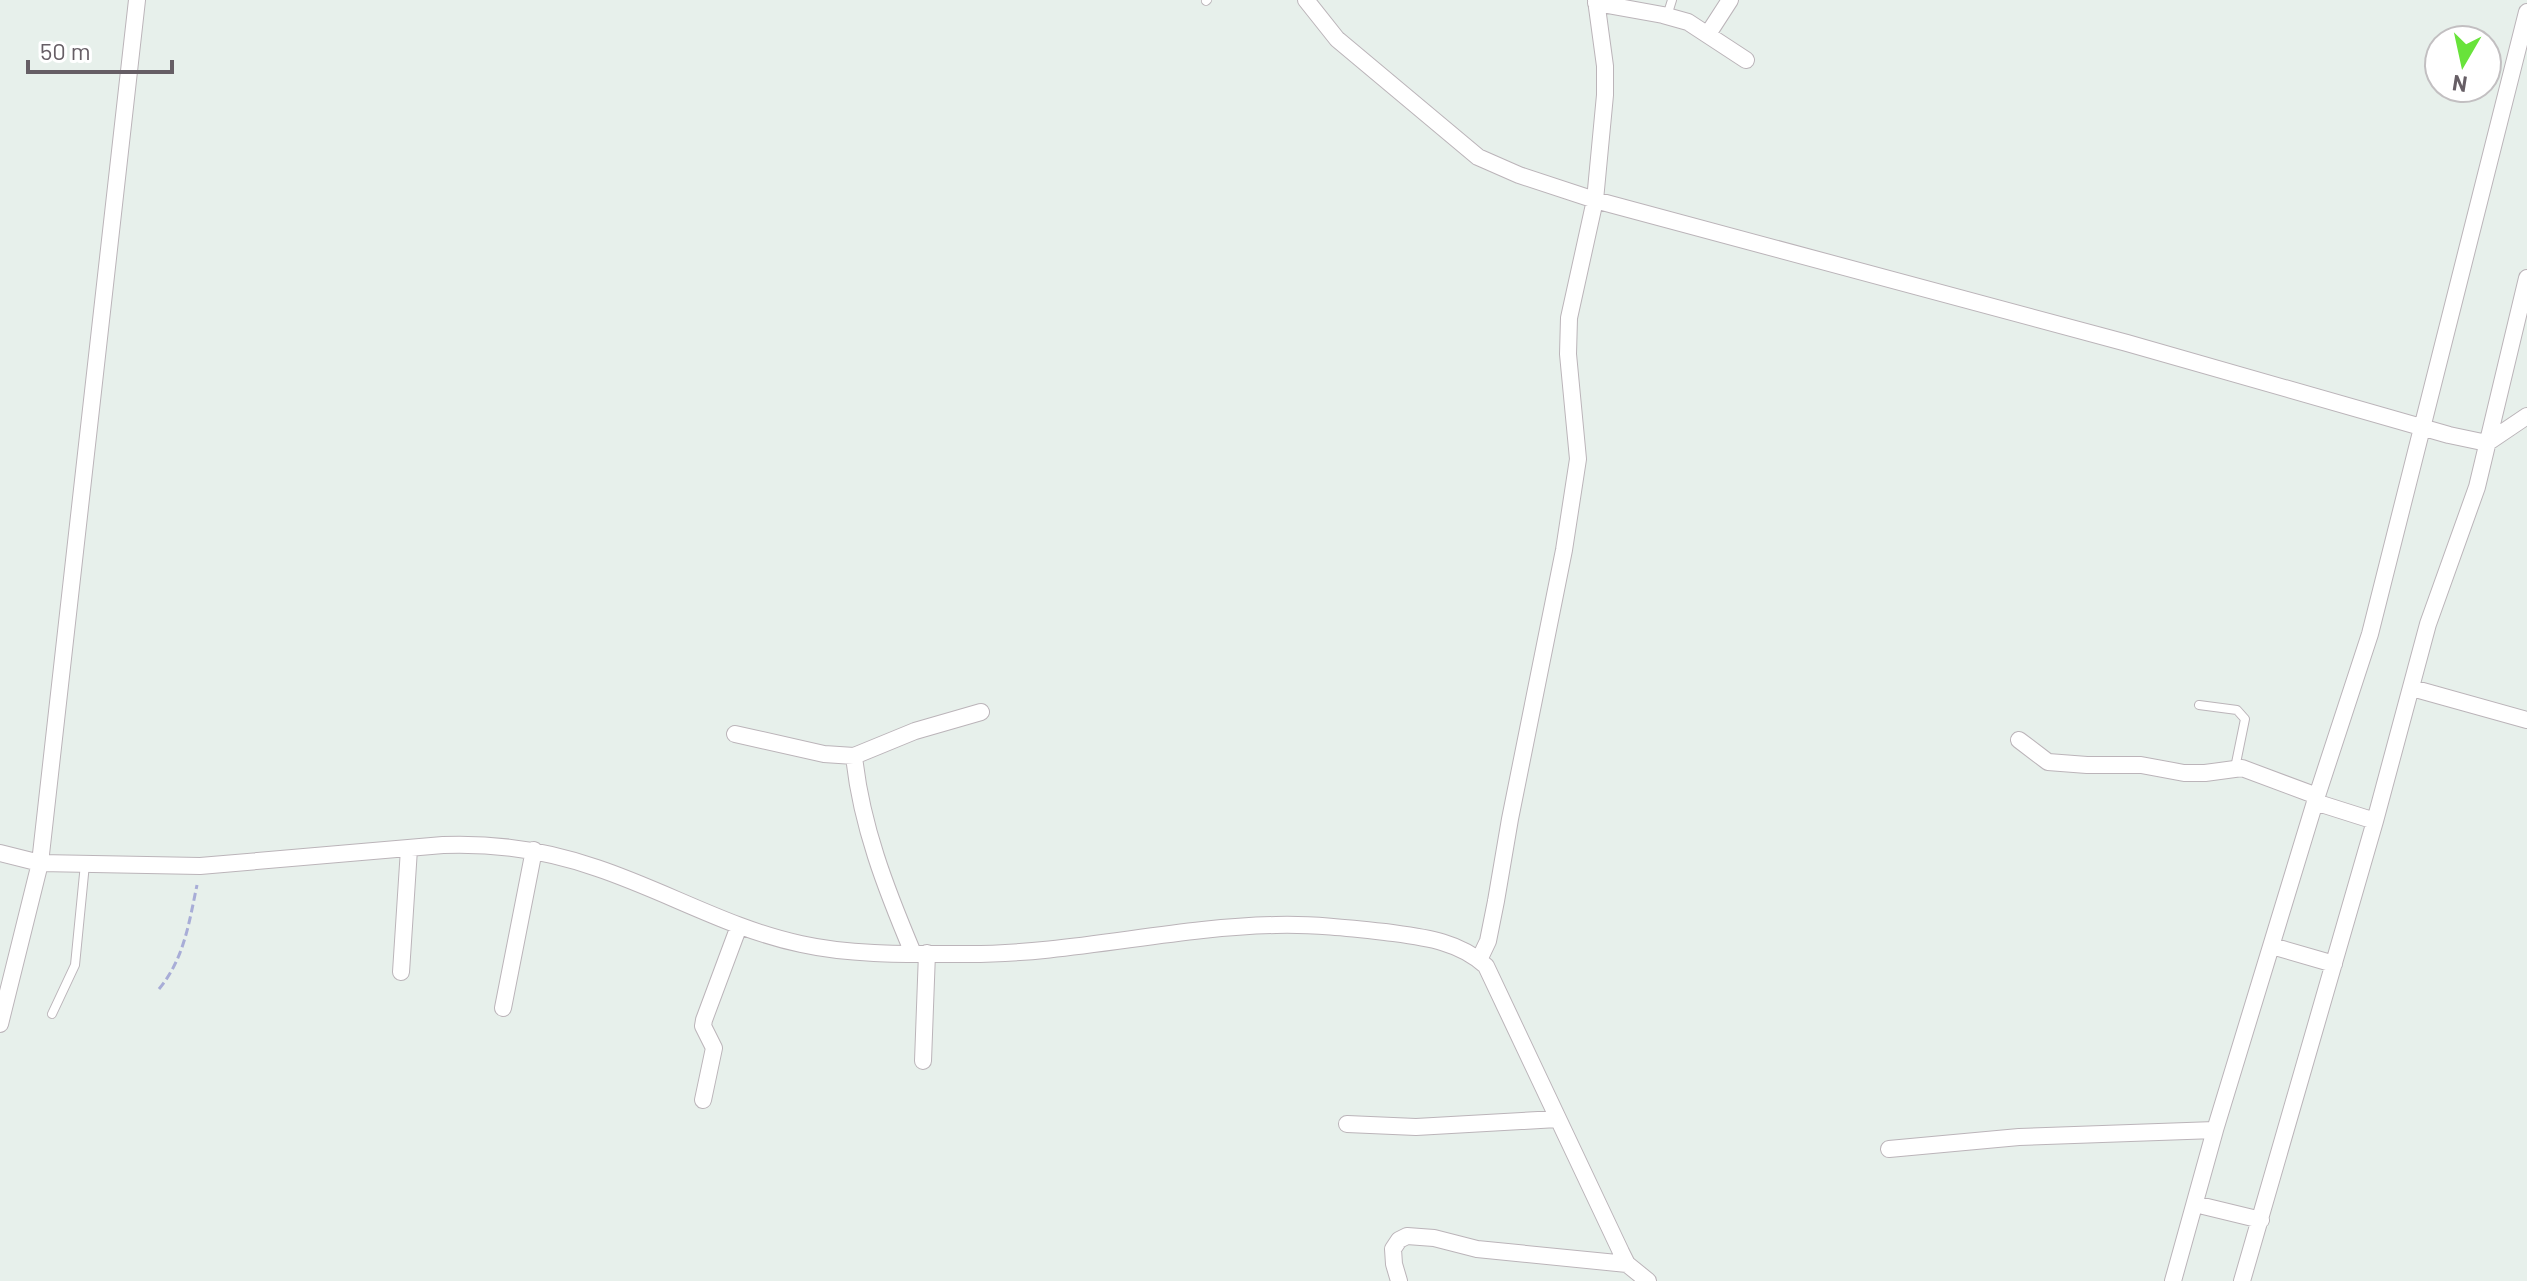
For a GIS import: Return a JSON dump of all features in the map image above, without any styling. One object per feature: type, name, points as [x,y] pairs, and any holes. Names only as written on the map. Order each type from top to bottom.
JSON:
[{"type":"street","points":[[0,1024],[40,863],[137,0]]},
{"type":"street","points":[[1306,0],[1337,39],[1478,157],[1519,175],[1595,200],[2111,339],[2449,435],[2482,441],[2527,416]]},
{"type":"street","points":[[1708,34],[1730,0]]},
{"type":"street","points":[[1479,960],[1488,941],[1496,901],[1564,550],[1578,459],[1568,354],[1569,318],[1595,200],[1605,66],[1596,1],[1670,8],[1746,60]]},
{"type":"street","points":[[2173,1281],[2215,1130],[2370,634],[2527,12]]},
{"type":"street","points":[[2242,1281],[2253,1218],[2368,819],[2412,688],[2428,624],[2477,487],[2482,441],[2527,278]]},
{"type":"street","points":[[2412,688],[2527,720]]},
{"type":"street","points":[[735,734],[824,754],[854,756],[915,731],[981,712]]},
{"type":"street","points":[[2019,740],[2042,759],[2060,764],[2141,765],[2184,773],[2235,768],[2269,777],[2344,813],[2368,819]]},
{"type":"street","points":[[854,756],[869,836],[896,914],[920,953],[923,1061]]},
{"type":"street","points":[[0,853],[40,863],[200,866],[481,843],[534,850],[598,868],[739,926],[801,944],[858,952],[973,954],[1275,925],[1319,926],[1413,936],[1446,943],[1479,960],[1494,981],[1627,1264],[1648,1281]]},
{"type":"street","points":[[401,972],[409,849]]},
{"type":"street","points":[[503,1008],[534,850]]},
{"type":"street","points":[[703,1100],[714,1048],[703,1026],[704,1020],[739,926]]},
{"type":"street","points":[[2272,946],[2328,963]]},
{"type":"street","points":[[1347,1124],[1416,1127],[1557,1119]]},
{"type":"street","points":[[1889,1149],[2019,1137],[2215,1130]]},
{"type":"street","points":[[2195,1204],[2253,1218]]},
{"type":"street","points":[[1399,1281],[1393,1249],[1407,1236],[1434,1238],[1477,1249],[1627,1264]]},
{"type":"lane","points":[[2199,705],[2237,710],[2245,719],[2235,768]]},
{"type":"lane","points":[[52,1014],[75,965],[85,864]]},
{"type":"path","points":[[159,989],[179,958],[200,866]]}]
